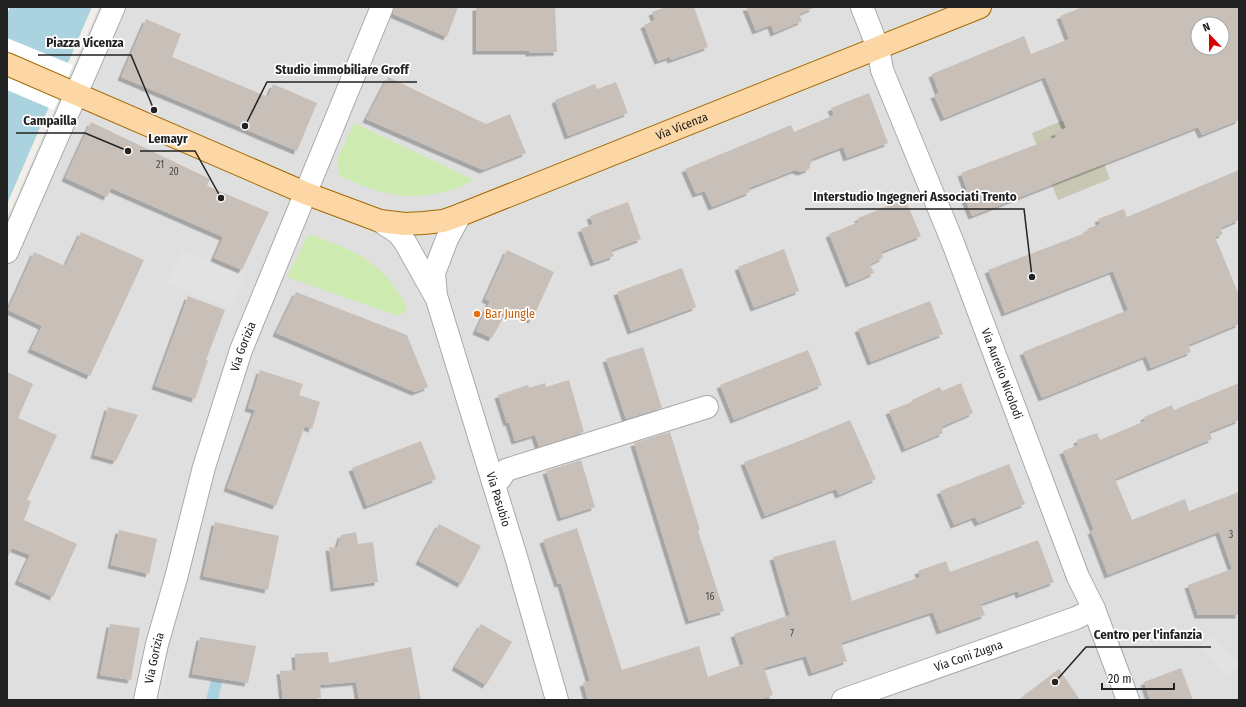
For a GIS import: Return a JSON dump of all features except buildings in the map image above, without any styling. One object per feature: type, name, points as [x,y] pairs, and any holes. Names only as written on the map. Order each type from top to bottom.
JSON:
[{"type":"main road","name":"Via Vicenza","points":[[7,64],[305,193],[380,221],[405,224],[423,223],[443,221],[460,216],[980,7]]},
{"type":"street","points":[[7,252],[69,91],[114,7]]},
{"type":"street","name":"Via Gorizia","points":[[145,700],[157,644],[206,460],[241,350],[382,7]]},
{"type":"street","name":"Via Aurelio Nicolodi","points":[[862,7],[878,48],[882,70],[953,243],[1078,577],[1094,609],[1128,700]]},
{"type":"street","name":"Via Pasubio","points":[[460,216],[447,239],[434,273],[437,299],[557,700]]},
{"type":"street","name":"Via Pasubio","points":[[380,221],[398,233],[405,242],[437,299]]},
{"type":"street","points":[[493,482],[500,479],[506,470],[707,406]]},
{"type":"street","name":"Via Coni Zugna","points":[[843,700],[1076,618],[1094,609]]},
{"type":"shaded area","points":[[99,7],[1239,7],[1239,700],[7,700],[7,219]]},
{"type":"shaded area","points":[[1084,112],[1110,179],[1058,200],[1032,133]]},
{"type":"shaded area","points":[[183,250],[245,276],[231,308],[167,284]]},
{"type":"shaded area","points":[[1211,635],[1239,665],[1227,676],[1199,647]]},
{"type":"shaded area","points":[[166,655],[170,656],[162,700],[158,700]]},
{"type":"green space","points":[[354,123],[474,180],[455,189],[444,192],[411,196],[390,194],[364,186],[340,176],[337,160]]},
{"type":"green space","points":[[313,235],[361,256],[371,262],[389,280],[403,299],[406,311],[399,315],[395,315],[287,277],[307,237]]},
{"type":"water","points":[[10,7],[92,7],[7,204],[7,15]]},
{"type":"water","points":[[211,680],[222,682],[218,700],[206,700]]},
{"type":"pier","points":[[7,38],[73,65],[54,110],[7,90]]},
{"type":"place","name":"Piazza Vicenza","points":[[154,110]]},
{"type":"place","name":"Studio immobiliare Groff","points":[[245,126]]},
{"type":"place","name":"Campailla","points":[[128,151]]},
{"type":"place","name":"Lemayr","points":[[221,198]]},
{"type":"place","name":"Interstudio Ingegneri Associati Trento","points":[[1032,277]]},
{"type":"place","name":"Bar Jungle","points":[[477,314]]},
{"type":"place","name":"Centro per l'infanzia","points":[[1055,682]]}]
